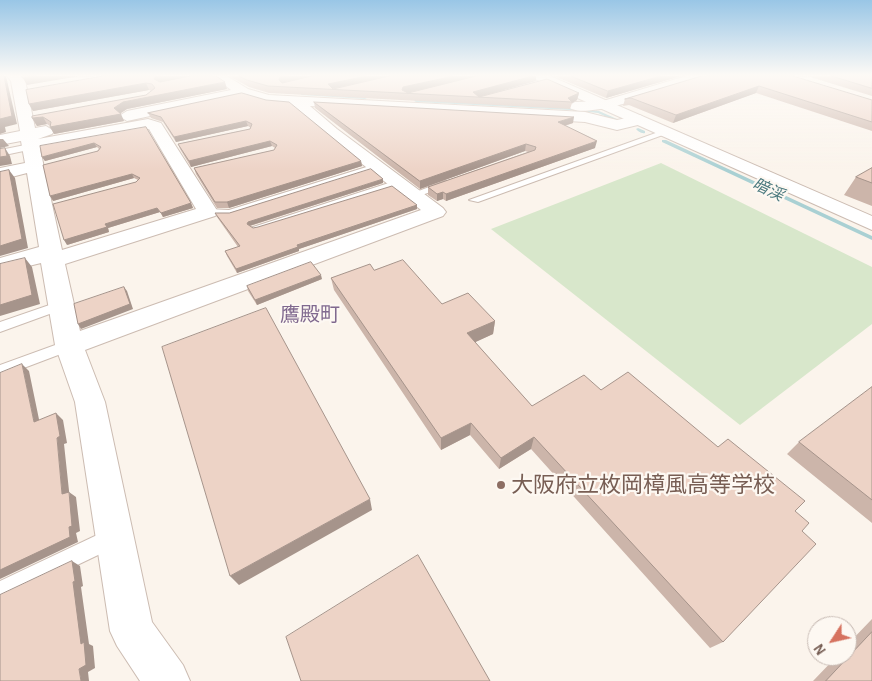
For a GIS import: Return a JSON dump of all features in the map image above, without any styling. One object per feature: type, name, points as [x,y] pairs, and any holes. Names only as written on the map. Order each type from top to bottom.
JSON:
[{"type":"street","points":[[0,140],[23,114],[43,108]]},
{"type":"street","points":[[23,114],[105,108]]},
{"type":"street","points":[[216,108],[220,112]]},
{"type":"street","points":[[69,345],[436,212],[376,167],[304,108]]},
{"type":"street","points":[[427,108],[585,116],[617,125],[640,120]]},
{"type":"street","points":[[613,108],[872,224]]},
{"type":"street","points":[[23,114],[155,126],[174,122]]},
{"type":"street","points":[[0,174],[23,114]]},
{"type":"street","points":[[23,114],[47,206],[52,256],[69,345],[90,402],[132,631],[167,681]]},
{"type":"street","points":[[0,266],[52,256],[208,212],[188,171],[172,146],[155,126]]},
{"type":"lane","points":[[0,153],[23,114]]},
{"type":"lane","points":[[474,200],[667,132]]},
{"type":"lane","points":[[208,212],[230,213],[376,167]]},
{"type":"lane","points":[[255,228],[405,189],[458,179]]},
{"type":"lane","points":[[208,212],[303,182]]},
{"type":"lane","points":[[0,327],[61,305]]},
{"type":"lane","points":[[0,371],[69,345]]},
{"type":"lane","points":[[0,592],[114,537]]},
{"type":"green space","points":[[661,163],[872,267],[872,324],[740,425],[491,229]]},
{"type":"building","points":[[0,108],[10,108],[12,116],[0,119]]},
{"type":"building","points":[[77,108],[114,108],[121,114],[50,127],[51,122],[43,117],[32,118],[32,116]]},
{"type":"building","points":[[173,108],[296,108],[361,161],[227,202],[215,202],[194,168],[274,150],[277,145],[270,141],[189,161],[178,144],[250,129],[252,124],[246,121],[174,137],[161,117],[148,113]]},
{"type":"building","points":[[322,108],[414,108],[574,117],[558,122],[597,141],[446,194],[443,192],[437,194],[428,187],[535,150],[536,147],[526,144],[420,181]]},
{"type":"building","points":[[657,108],[697,108],[676,115]]},
{"type":"building","points":[[827,108],[872,108],[872,122]]},
{"type":"building","points":[[146,127],[191,203],[161,213],[157,208],[105,224],[107,227],[64,240],[53,204],[136,182],[140,178],[132,174],[50,196],[43,165],[98,151],[101,147],[94,143],[42,157],[40,146]]},
{"type":"building","points":[[5,148],[7,156],[0,157],[0,149]]},
{"type":"building","points":[[872,168],[872,183],[856,177]]},
{"type":"building","points":[[371,169],[383,179],[248,222],[247,224],[253,228],[258,227],[392,186],[417,205],[297,245],[298,247],[236,269],[225,251],[240,246],[215,213],[229,213]]},
{"type":"building","points":[[9,170],[22,239],[0,246],[0,172]]},
{"type":"building","points":[[25,258],[32,295],[0,305],[0,264]]},
{"type":"building","points":[[403,260],[442,304],[468,293],[495,321],[467,333],[532,406],[584,375],[601,390],[628,372],[718,447],[728,439],[805,501],[795,511],[809,523],[802,531],[816,544],[723,642],[534,437],[501,458],[471,423],[441,438],[331,278],[370,264],[374,270]]},
{"type":"building","points":[[311,262],[321,275],[255,300],[247,286]]},
{"type":"building","points":[[124,287],[130,304],[78,324],[74,304]]},
{"type":"building","points":[[266,308],[370,499],[230,576],[162,347]]},
{"type":"building","points":[[22,364],[34,422],[56,413],[60,436],[57,438],[62,494],[69,492],[72,526],[69,527],[70,537],[0,570],[0,373]]},
{"type":"building","points":[[872,387],[872,500],[799,442]]},
{"type":"building","points":[[418,555],[490,681],[301,681],[286,637]]},
{"type":"building","points":[[72,561],[81,644],[84,642],[86,665],[79,669],[81,681],[0,681],[0,595]]},
{"type":"building","points":[[872,632],[872,681],[826,681],[840,666],[857,666],[857,648]]},
{"type":"waterway","name":"暗渓","points":[[547,108],[599,112],[615,119]]},
{"type":"waterway","name":"暗渓","points":[[638,129],[643,132]]},
{"type":"waterway","name":"暗渓","points":[[664,141],[872,238]]},
{"type":"place","name":"大阪府立枚岡樟風高等学校","points":[[501,485]]},
{"type":"district","name":"鷹殿町","points":[[310,315]]}]
